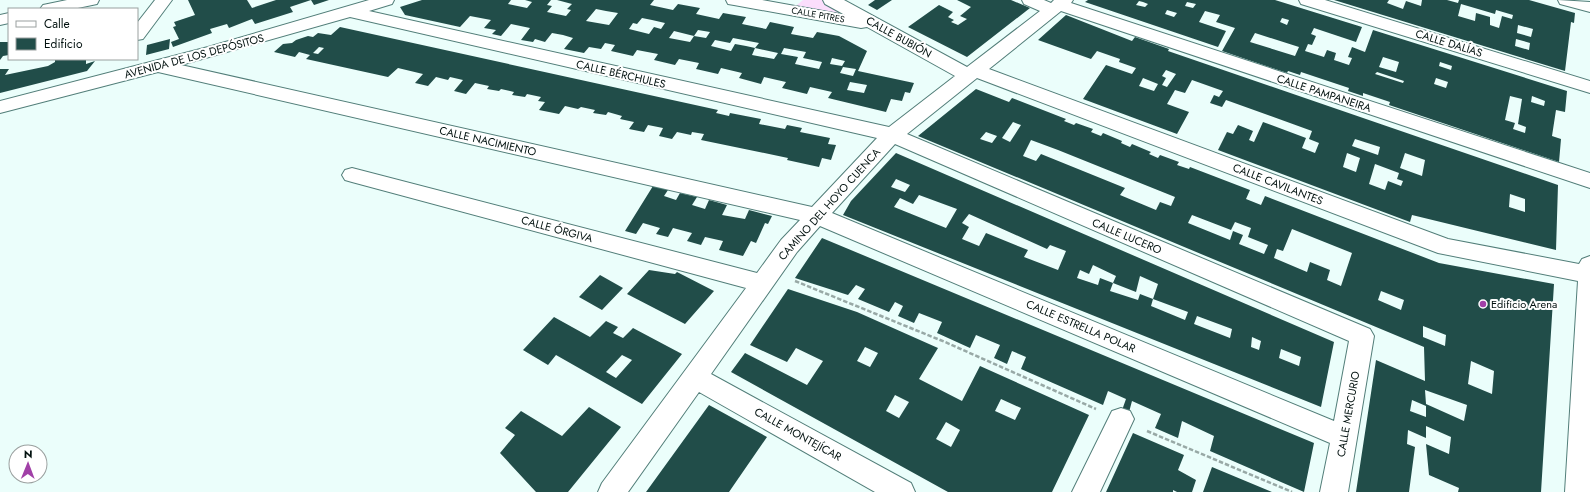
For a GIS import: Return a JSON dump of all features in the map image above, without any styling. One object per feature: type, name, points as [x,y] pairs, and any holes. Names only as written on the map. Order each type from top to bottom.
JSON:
[{"type":"street","points":[[54,8],[91,0]]},
{"type":"street","points":[[138,34],[164,0]]},
{"type":"street","name":"AVENIDA DE LOS DEPÓSITOS","points":[[0,107],[160,66],[350,12],[386,0]]},
{"type":"street","name":"CALLE PITRES","points":[[734,0],[797,5],[879,26]]},
{"type":"street","name":"CALLE BUBIÓN","points":[[831,0],[970,72]]},
{"type":"street","name":"CALLE PAMPANEIRA","points":[[1030,0],[1059,5],[1590,181]]},
{"type":"street","name":"CALLE DALÍAS","points":[[1307,0],[1590,87]]},
{"type":"street","points":[[1566,0],[1590,7]]},
{"type":"street","name":"CAMINO DEL HOYO CUENCA","points":[[612,492],[789,246],[892,135],[970,72],[1059,5]]},
{"type":"street","name":"CALLE BÉRCHULES","points":[[350,12],[892,135]]},
{"type":"street","points":[[101,81],[117,60]]},
{"type":"street","name":"CALLE NACIMIENTO","points":[[160,66],[817,216]]},
{"type":"street","name":"CALLE CAVILANTES","points":[[970,72],[1446,247],[1590,275]]},
{"type":"street","name":"CALLE LUCERO","points":[[892,135],[1362,336]]},
{"type":"street","name":"CALLE ÓRGIVA","points":[[352,175],[766,277]]},
{"type":"street","name":"CALLE ESTRELLA POLAR","points":[[817,216],[1344,437]]},
{"type":"street","points":[[1579,492],[1588,332],[1590,265]]},
{"type":"street","name":"CALLE MERCURIO","points":[[1334,492],[1362,336]]},
{"type":"street","name":"CALLE MONTEJÍCAR","points":[[695,377],[901,492]]},
{"type":"street","points":[[1086,492],[1121,419]]},
{"type":"path","points":[[766,277],[945,342],[1292,492]]},
{"type":"shaded area","points":[[803,0],[831,0],[879,26],[791,10]]},
{"type":"building","points":[[188,0],[247,0],[252,8],[276,0],[311,0],[290,7],[293,12],[255,24],[252,19],[229,28],[227,24],[210,29],[212,33],[173,47],[171,42],[179,39],[173,27],[176,26],[174,22],[195,15]]},
{"type":"building","points":[[311,0],[329,0],[314,5]]},
{"type":"building","points":[[422,0],[511,0],[508,4],[527,8],[532,2],[525,0],[551,0],[547,5],[552,6],[547,12],[566,16],[571,10],[567,9],[572,4],[557,0],[654,0],[650,5],[673,10],[678,4],[700,8],[696,14],[719,19],[723,13],[746,17],[742,24],[766,29],[770,22],[794,27],[791,34],[813,38],[817,32],[839,36],[867,51],[858,71],[914,83],[910,93],[905,92],[902,101],[891,99],[886,112],[828,98],[832,92],[810,87],[807,94],[782,88],[786,82],[764,77],[761,84],[739,78],[742,73],[721,68],[718,74],[696,69],[699,63],[679,59],[675,65],[654,60],[658,54],[637,50],[633,56],[611,51],[615,45],[605,43],[601,49],[589,47],[584,53],[564,49],[573,38],[563,35],[552,33],[545,42],[535,39],[533,42],[521,40],[530,28],[511,24],[501,36],[492,34],[496,30],[484,28],[491,20],[470,16],[460,27],[405,15],[400,7]],"holes":[[[596,9],[618,13],[609,25],[586,21]],[[642,18],[665,23],[661,29],[654,27],[649,34],[629,29],[633,23],[637,24]],[[698,30],[710,32],[706,38],[694,36]],[[674,31],[694,36],[690,42],[669,38]],[[733,38],[759,43],[755,48],[735,44],[731,51],[711,46],[715,40],[730,43]],[[755,48],[778,53],[774,59],[752,55]],[[784,48],[806,52],[803,58],[822,62],[819,69],[795,64],[798,57],[781,54]],[[832,58],[845,61],[842,66],[830,64]],[[843,67],[856,69],[853,76],[840,73]],[[850,82],[867,85],[864,93],[847,90]]]},
{"type":"building","points":[[875,0],[892,0],[877,10],[868,5]]},
{"type":"building","points":[[957,0],[1011,0],[1030,8],[967,57],[908,27],[939,5],[953,12],[948,17],[954,20],[951,22],[958,25],[967,19],[960,16],[971,7]]},
{"type":"building","points":[[1088,0],[1275,0],[1362,27],[1356,42],[1314,28],[1311,34],[1316,36],[1312,45],[1308,44],[1305,51],[1324,57],[1327,50],[1336,53],[1334,60],[1349,65],[1352,58],[1348,57],[1352,47],[1365,52],[1373,30],[1567,91],[1565,112],[1556,110],[1552,136],[1561,139],[1559,162],[1389,105],[1390,102],[1363,93],[1363,96],[1348,91],[1349,88],[1301,72],[1300,75],[1288,71],[1287,73],[1222,51],[1235,28],[1216,22],[1220,15],[1205,11],[1199,22],[1226,31],[1218,47],[1085,2]],"holes":[[[1139,1],[1148,4],[1145,7],[1136,5]],[[1187,2],[1196,4],[1193,8],[1185,6]],[[1167,10],[1177,13],[1174,17],[1165,14]],[[1282,18],[1289,20],[1287,25],[1280,22]],[[1255,33],[1299,47],[1295,56],[1250,42]],[[1383,57],[1399,62],[1396,72],[1379,67]],[[1440,62],[1452,66],[1451,70],[1439,66]],[[1377,72],[1404,81],[1403,83],[1375,74]],[[1436,78],[1448,82],[1446,88],[1434,84]],[[1510,96],[1522,99],[1518,124],[1526,127],[1525,133],[1513,129],[1515,123],[1505,120]],[[1532,96],[1545,101],[1544,106],[1531,102]]]},
{"type":"building","points":[[1334,0],[1389,0],[1387,3],[1403,9],[1406,1],[1421,6],[1422,0],[1447,0],[1458,3],[1459,0],[1529,0],[1575,13],[1574,23],[1571,22],[1565,71]],"holes":[[[1461,4],[1495,14],[1496,10],[1513,15],[1512,19],[1502,16],[1499,28],[1490,25],[1490,17],[1476,13],[1475,21],[1458,16]],[[1518,25],[1533,29],[1531,37],[1517,33]],[[1516,39],[1530,43],[1529,50],[1515,46]]]},
{"type":"building","points":[[1066,15],[1132,41],[1135,37],[1169,49],[1168,51],[1558,185],[1556,250],[1412,215],[1410,222],[1218,150],[1227,132],[1233,134],[1238,125],[1253,131],[1249,140],[1254,142],[1263,122],[1306,138],[1302,148],[1315,153],[1319,143],[1309,139],[1312,131],[1226,100],[1222,107],[1210,103],[1214,95],[1219,97],[1223,91],[1192,80],[1185,93],[1175,90],[1167,104],[1189,112],[1177,134],[1083,99],[1106,65],[1132,74],[1136,68],[1119,62],[1120,59],[1097,51],[1091,59],[1038,40]],"holes":[[[1166,70],[1176,74],[1167,87],[1162,85],[1166,78],[1162,76]],[[1143,78],[1158,84],[1154,91],[1139,86]],[[1355,139],[1380,147],[1378,155],[1352,146]],[[1347,153],[1360,158],[1356,172],[1343,167]],[[1405,153],[1425,160],[1422,176],[1400,168]],[[1375,164],[1399,173],[1397,179],[1403,181],[1401,186],[1388,181],[1385,190],[1369,184]],[[1510,194],[1525,199],[1525,212],[1509,207]]]},
{"type":"building","points":[[340,27],[718,110],[716,113],[729,116],[730,113],[761,119],[759,124],[785,129],[787,125],[802,128],[800,132],[830,138],[828,144],[836,145],[831,160],[822,158],[819,167],[787,160],[788,158],[701,140],[704,134],[692,132],[691,135],[677,132],[672,139],[659,136],[663,128],[648,125],[644,132],[629,129],[634,122],[620,119],[622,116],[608,112],[606,115],[593,113],[595,110],[581,107],[578,109],[565,106],[559,114],[539,110],[545,102],[538,101],[541,97],[527,94],[525,97],[512,95],[514,92],[501,89],[499,91],[487,89],[489,86],[475,83],[466,94],[454,91],[463,80],[450,77],[448,80],[436,77],[428,86],[415,83],[423,74],[398,68],[388,77],[306,59],[310,55],[299,52],[295,57],[274,52],[283,44],[292,43],[308,36],[313,37],[318,33],[331,35]],"holes":[[[319,47],[324,48],[318,54],[313,53]]]},
{"type":"building","points":[[170,39],[169,49],[146,55],[147,45]]},
{"type":"building","points":[[0,42],[8,42],[8,55],[3,56],[0,60]]},
{"type":"building","points":[[55,60],[86,60],[86,64],[95,61],[87,71],[0,93],[0,69],[9,69],[5,75],[48,66],[55,62]]},
{"type":"building","points":[[976,89],[1009,102],[1012,98],[1066,119],[1064,121],[1074,125],[1076,123],[1093,129],[1091,132],[1101,136],[1103,133],[1122,141],[1121,143],[1130,147],[1132,144],[1151,152],[1149,154],[1158,158],[1160,155],[1179,162],[1177,165],[1189,169],[1190,167],[1250,190],[1246,199],[1261,205],[1265,196],[1439,263],[1554,284],[1541,492],[1458,492],[1459,488],[1429,475],[1426,444],[1449,454],[1451,437],[1426,426],[1426,438],[1408,430],[1407,444],[1415,447],[1409,492],[1356,492],[1376,360],[1425,381],[1424,347],[918,136]],"holes":[[[1013,122],[1021,125],[1010,142],[1002,138]],[[986,132],[997,136],[992,143],[980,139]],[[1031,140],[1175,197],[1171,206],[1160,202],[1156,210],[1120,195],[1125,188],[1041,154],[1036,161],[1023,156]],[[1192,215],[1231,230],[1235,222],[1251,228],[1248,237],[1268,245],[1264,254],[1239,244],[1243,235],[1233,231],[1230,240],[1188,223]],[[1292,229],[1352,253],[1341,286],[1327,280],[1330,270],[1310,262],[1307,272],[1274,258],[1277,249],[1283,251]],[[1381,291],[1404,300],[1401,310],[1378,300]],[[1423,326],[1446,335],[1445,346],[1423,337]],[[1471,361],[1494,371],[1492,394],[1468,384]],[[1425,390],[1467,405],[1464,421],[1426,404]],[[1412,400],[1426,406],[1426,417],[1410,411]]]},
{"type":"building","points":[[896,153],[1334,342],[1321,407],[843,215],[851,201]],"holes":[[[896,179],[910,185],[905,192],[891,187]],[[919,195],[957,209],[946,228],[894,207],[900,198],[913,204]],[[969,214],[1047,249],[1050,245],[1066,251],[1058,270],[1024,257],[1028,250],[986,233],[979,246],[962,239],[969,227],[962,223]],[[1093,265],[1116,276],[1113,283],[1100,278],[1098,285],[1077,278],[1080,270],[1089,274]],[[1140,276],[1158,284],[1153,299],[1140,294],[1138,300],[1110,291],[1113,283],[1136,292]],[[1153,299],[1188,312],[1185,320],[1151,306]],[[1197,316],[1232,329],[1230,338],[1194,324]],[[1252,337],[1261,341],[1259,350],[1251,347]],[[1281,349],[1301,357],[1299,366],[1279,358]]]},
{"type":"building","points":[[653,186],[668,190],[664,196],[676,200],[680,193],[697,197],[692,205],[705,209],[709,200],[727,205],[722,215],[745,219],[749,210],[772,216],[768,224],[765,223],[756,243],[751,241],[743,256],[719,250],[723,241],[705,237],[701,245],[687,241],[692,233],[673,228],[668,237],[656,234],[660,228],[643,223],[636,234],[625,231]]},
{"type":"building","points":[[822,238],[1314,443],[1304,492],[1210,451],[1214,436],[1182,421],[1178,438],[1155,428],[1161,414],[1132,401],[1128,416],[1121,413],[1126,399],[1108,391],[1103,405],[1021,369],[1026,357],[1012,351],[1007,364],[994,358],[1000,345],[976,335],[970,348],[937,333],[942,322],[919,313],[914,323],[898,316],[903,306],[895,302],[889,312],[858,299],[865,289],[856,285],[848,295],[795,278]]},
{"type":"building","points":[[649,270],[675,274],[677,272],[714,291],[685,324],[627,294]]},
{"type":"building","points":[[600,275],[623,288],[602,310],[579,297]]},
{"type":"building","points":[[788,289],[857,312],[938,348],[919,379],[962,401],[980,366],[1089,415],[1052,492],[948,492],[731,372],[745,353],[807,385],[823,361],[796,348],[787,362],[750,345]],"holes":[[[865,347],[878,353],[870,367],[857,361]],[[895,395],[909,402],[899,418],[886,411]],[[1001,399],[1021,408],[1015,420],[995,411]],[[946,422],[960,430],[951,447],[936,439]]]},
{"type":"building","points":[[554,317],[590,337],[606,321],[618,327],[613,333],[623,338],[633,328],[682,354],[642,404],[556,355],[548,365],[523,350]],"holes":[[[622,355],[632,360],[616,378],[606,372]]]},
{"type":"building","points":[[709,405],[767,437],[729,492],[646,492]]},
{"type":"building","points":[[589,407],[621,427],[568,492],[536,492],[500,453],[515,435],[505,428],[521,411],[562,436]]},
{"type":"building","points":[[1133,433],[1184,455],[1178,470],[1196,480],[1192,492],[1177,492],[1173,490],[1173,492],[1106,492]]},
{"type":"building","points":[[1212,467],[1272,492],[1203,492]]},
{"type":"place","name":"Edificio Arena","points":[[1483,304]]}]
